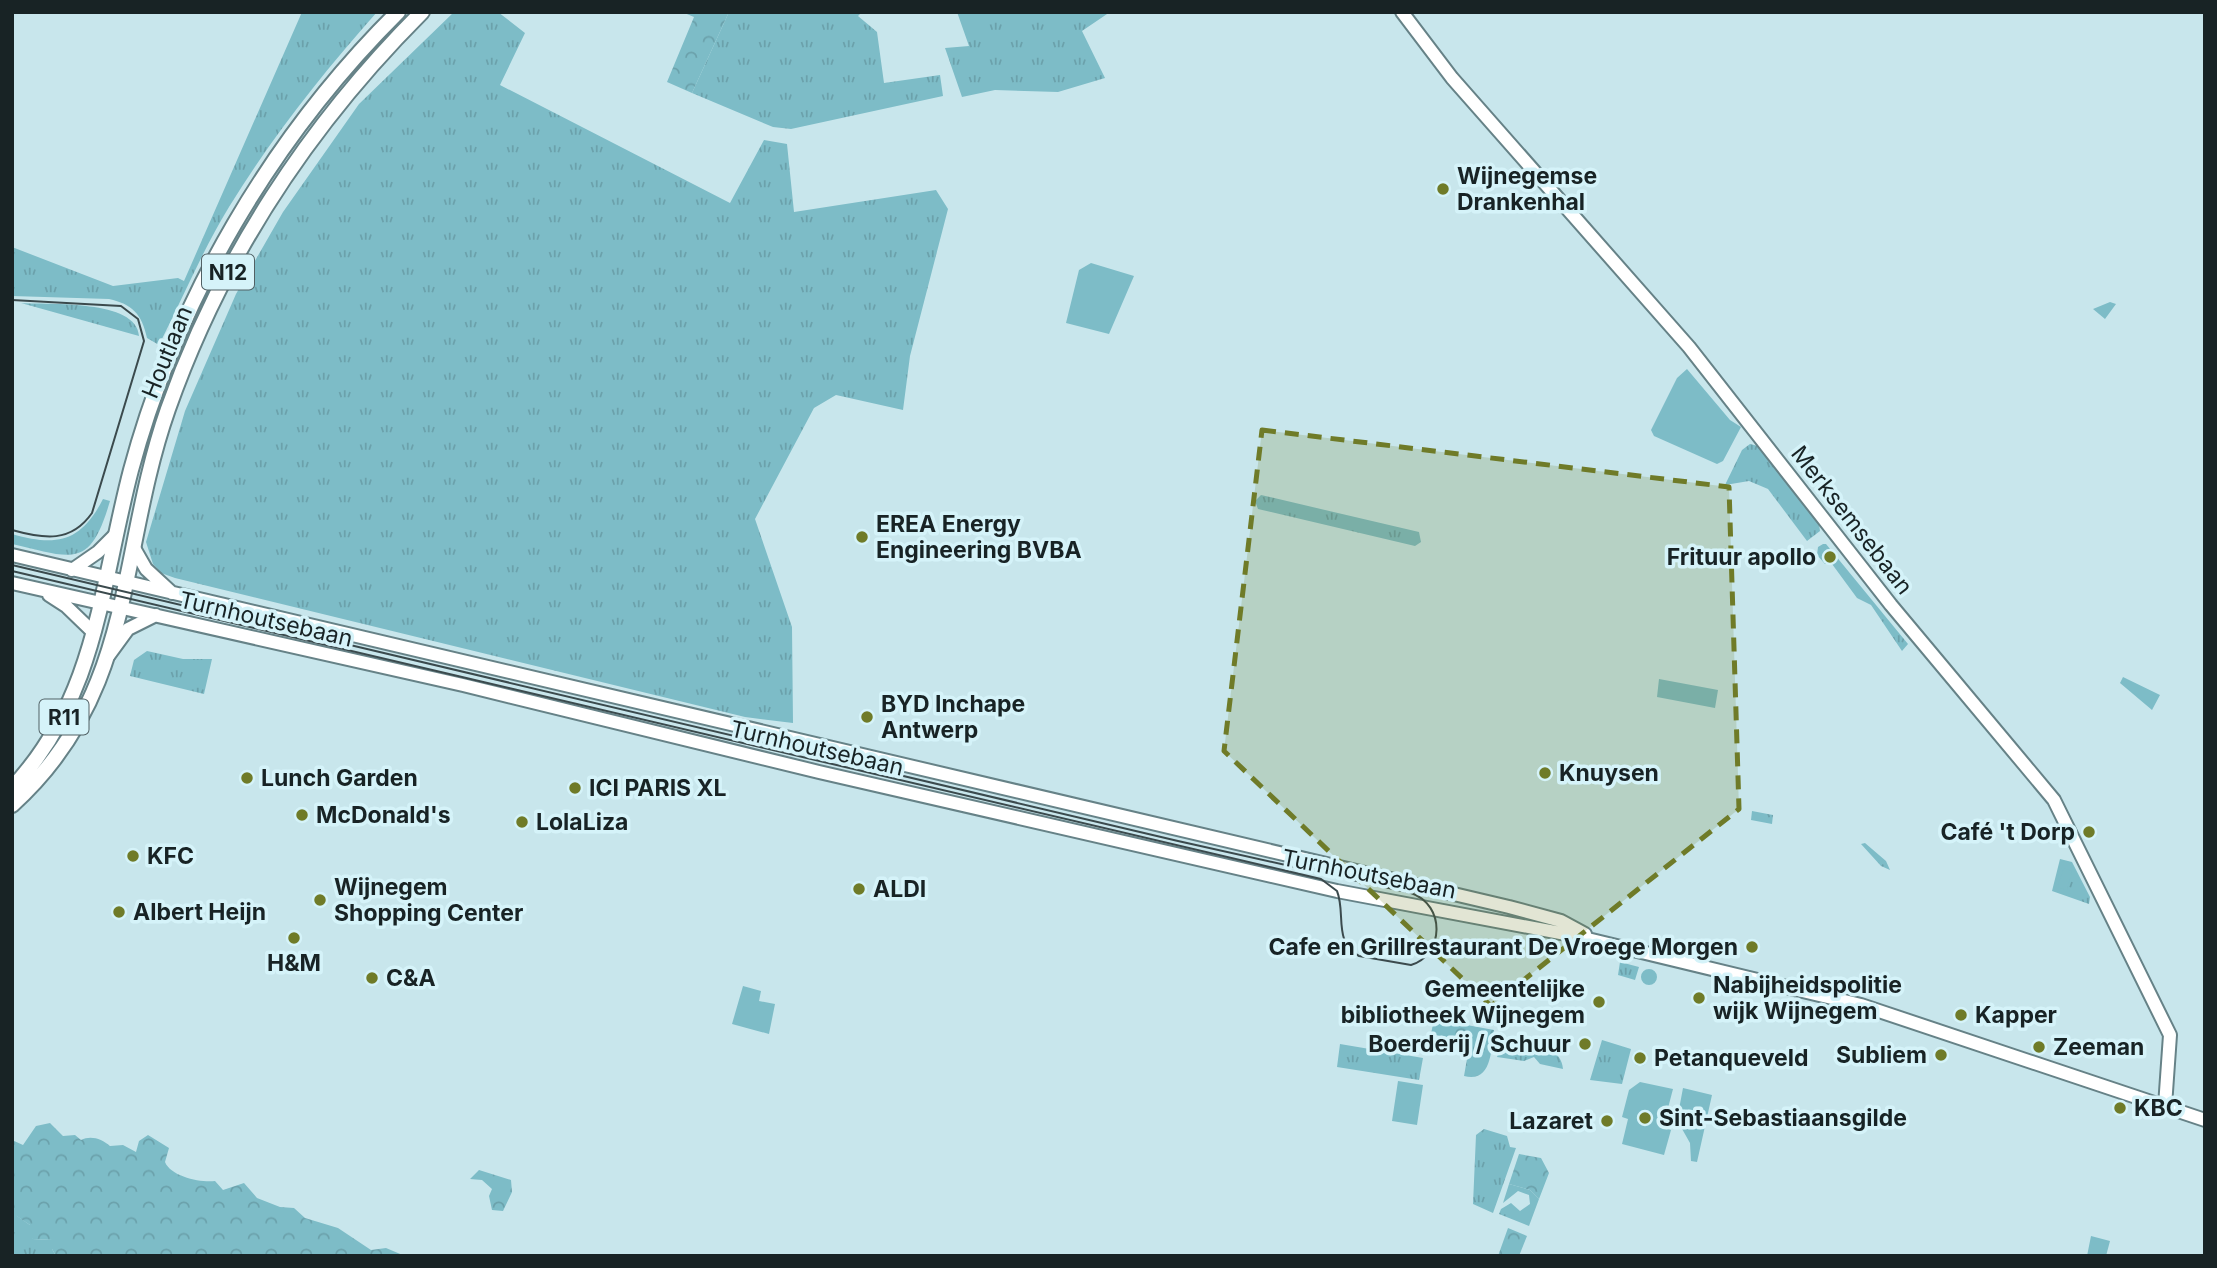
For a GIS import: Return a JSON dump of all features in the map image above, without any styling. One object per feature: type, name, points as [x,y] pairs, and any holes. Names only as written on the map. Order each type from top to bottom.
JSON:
[{"type":"main road","name":"Houtlaan","points":[[101,602],[131,470],[161,379],[214,262],[253,194],[309,114],[398,12]]},
{"type":"main road","name":"Houtlaan","points":[[121,606],[167,412],[200,330],[235,259],[274,193],[323,123],[379,57],[422,12]]},
{"type":"main road","name":"Merksemsebaan","points":[[1402,12],[1452,78],[1697,357],[1891,605],[2054,800],[2170,1035],[2165,1106]]},
{"type":"main road","points":[[72,570],[116,534]]},
{"type":"main road","points":[[134,548],[146,569],[172,593]]},
{"type":"main road","name":"Turnhoutsebaan","points":[[12,555],[1509,907],[1560,921],[1584,932],[1590,940]]},
{"type":"main road","points":[[12,583],[33,588],[66,606],[94,633]]},
{"type":"main road","name":"Turnhoutsebaan","points":[[33,588],[121,606],[1337,891],[1590,940],[1861,1005],[2205,1120]]},
{"type":"main road","name":"R11","points":[[12,788],[48,744],[64,718],[81,679],[101,602]]},
{"type":"main road","name":"R11","points":[[12,805],[49,770],[70,741],[89,705],[107,658],[121,606]]},
{"type":"main road","points":[[107,658],[128,629],[156,615]]},
{"type":"main road","points":[[1506,922],[1509,907]]},
{"type":"highlighted area","points":[[1262,430],[1729,487],[1739,809],[1491,1006],[1224,751]]},
{"type":"green space","points":[[302,12],[377,12],[298,106],[245,181],[210,241],[159,345],[147,338],[135,311],[117,301],[12,296],[12,247],[113,286],[178,278],[184,281]]},
{"type":"green space","points":[[454,12],[498,12],[525,33],[500,85],[730,203],[764,140],[787,144],[794,212],[936,190],[948,209],[910,356],[903,410],[836,395],[814,408],[755,519],[792,627],[793,723],[745,717],[175,578],[161,573],[153,564],[146,542],[185,411],[236,294],[283,212],[359,104]]},
{"type":"green space","points":[[682,12],[729,12],[692,93],[667,82],[694,17]]},
{"type":"green space","points":[[729,12],[862,12],[858,16],[877,32],[884,83],[940,75],[943,96],[791,129],[773,127],[692,93]]},
{"type":"green space","points":[[957,12],[1110,12],[1082,31],[1105,78],[1058,92],[995,90],[962,97],[945,48],[969,46]]},
{"type":"green space","points":[[1091,263],[1134,276],[1109,334],[1066,323],[1079,270]]},
{"type":"green space","points":[[2110,302],[2116,304],[2105,319],[2093,309]]},
{"type":"green space","points":[[21,303],[89,306],[108,310],[124,316],[134,324],[139,336]]},
{"type":"green space","points":[[1687,369],[1730,420],[1741,427],[1723,461],[1717,464],[1654,436],[1651,430],[1677,378]]},
{"type":"green space","points":[[1750,444],[1758,446],[1819,524],[1820,531],[1807,541],[1768,489],[1749,481],[1725,485],[1742,450]]},
{"type":"green space","points":[[1261,495],[1419,532],[1421,542],[1415,546],[1258,509],[1255,501]]},
{"type":"green space","points":[[103,499],[110,501],[103,523],[95,539],[86,549],[76,554],[50,553],[12,544],[12,534],[42,540],[66,538],[86,524]]},
{"type":"green space","points":[[1826,544],[1908,644],[1902,651],[1871,605],[1857,598],[1832,564],[1825,564],[1817,555],[1818,547]]},
{"type":"green space","points":[[147,651],[183,659],[212,659],[204,694],[130,676],[134,660]]},
{"type":"green space","points":[[2123,677],[2160,695],[2152,710],[2120,683]]},
{"type":"green space","points":[[1659,679],[1718,690],[1715,708],[1657,697]]},
{"type":"green space","points":[[1752,811],[1773,815],[1772,824],[1751,820]]},
{"type":"green space","points":[[1865,843],[1886,861],[1890,870],[1881,866],[1861,844]]},
{"type":"green space","points":[[2060,859],[2072,862],[2090,897],[2089,904],[2052,891]]},
{"type":"green space","points":[[2064,868],[2072,871],[2067,890],[2057,887]]},
{"type":"green space","points":[[1620,962],[1639,967],[1635,980],[1618,975]]},
{"type":"green space","points":[[1646,969],[1652,969],[1657,977],[1655,983],[1646,985],[1641,980],[1641,974]]},
{"type":"green space","points":[[743,986],[761,991],[759,1001],[775,1004],[769,1034],[732,1024]]},
{"type":"green space","points":[[1434,1019],[1494,1030],[1491,1055],[1480,1075],[1464,1076],[1470,1042],[1431,1034]]},
{"type":"green space","points":[[1602,1040],[1631,1049],[1622,1084],[1590,1080]]},
{"type":"green space","points":[[1511,1043],[1551,1051],[1561,1061],[1563,1069],[1540,1064],[1534,1057],[1524,1061],[1497,1057],[1500,1048]]},
{"type":"green space","points":[[1340,1044],[1423,1058],[1419,1080],[1337,1067]]},
{"type":"green space","name":"Petanqueveld","points":[[1640,1050],[1646,1052],[1646,1064],[1640,1066],[1634,1064],[1632,1058],[1634,1052]]},
{"type":"green space","points":[[1398,1081],[1423,1085],[1417,1125],[1392,1121]]},
{"type":"green space","name":"Sint-Sebastiaansgilde","points":[[1640,1082],[1673,1089],[1663,1127],[1671,1130],[1664,1155],[1622,1144],[1628,1119],[1622,1117],[1629,1090]]},
{"type":"green space","points":[[1683,1088],[1712,1095],[1697,1162],[1691,1161],[1690,1143],[1677,1120]]},
{"type":"green space","points":[[50,1123],[63,1136],[75,1135],[81,1140],[96,1139],[110,1146],[123,1145],[136,1152],[139,1141],[148,1135],[169,1148],[165,1162],[180,1175],[195,1180],[215,1181],[223,1190],[244,1183],[257,1198],[280,1207],[294,1208],[305,1218],[338,1228],[371,1250],[386,1248],[405,1256],[56,1256],[52,1249],[52,1240],[33,1239],[29,1234],[30,1225],[12,1213],[12,1140],[23,1145],[36,1126]]},
{"type":"green space","points":[[1484,1129],[1507,1136],[1510,1147],[1516,1148],[1493,1213],[1473,1204],[1476,1135]]},
{"type":"green space","points":[[1519,1154],[1541,1158],[1549,1173],[1539,1199],[1530,1190],[1509,1184]]},
{"type":"green space","points":[[479,1170],[511,1180],[512,1192],[503,1211],[492,1210],[489,1196],[492,1189],[482,1180],[470,1179]]},
{"type":"green space","points":[[1509,1184],[1530,1190],[1539,1199],[1529,1226],[1499,1214],[1501,1209],[1511,1203],[1520,1211],[1530,1204],[1529,1195],[1518,1191],[1503,1203]]},
{"type":"green space","points":[[12,1204],[17,1216],[30,1225],[33,1239],[52,1240],[52,1249],[56,1256],[12,1256]]},
{"type":"green space","points":[[1508,1228],[1527,1236],[1519,1256],[1498,1256]]},
{"type":"green space","points":[[2091,1236],[2110,1241],[2106,1256],[2087,1256]]},
{"type":"tram line","points":[[12,300],[121,306],[138,319],[144,341],[92,513],[84,523],[66,534],[46,536],[12,530]]},
{"type":"tram line","points":[[12,565],[1178,841],[1411,893],[1422,899],[1430,908],[1437,930],[1435,941],[1422,960],[1411,965],[1359,956],[1351,950],[1343,935],[1337,891],[1321,879],[12,571]]},
{"type":"place","name":"Wijnegemse Drankenhal","points":[[1443,189]]},
{"type":"place","name":"EREA Energy Engineering BVBA","points":[[862,537]]},
{"type":"place","name":"Frituur apollo","points":[[1830,557]]},
{"type":"place","name":"BYD Inchape Antwerp","points":[[867,717]]},
{"type":"place","name":"Knuysen","points":[[1545,773]]},
{"type":"place","name":"Lunch Garden","points":[[247,778]]},
{"type":"place","name":"ICI PARIS XL","points":[[575,788]]},
{"type":"place","name":"McDonald's","points":[[302,815]]},
{"type":"place","name":"LolaLiza","points":[[522,822]]},
{"type":"place","name":"Café 't Dorp","points":[[2089,832]]},
{"type":"place","name":"KFC","points":[[133,856]]},
{"type":"place","name":"ALDI","points":[[859,889]]},
{"type":"place","name":"Wijnegem Shopping Center","points":[[320,900]]},
{"type":"place","name":"Albert Heijn","points":[[119,912]]},
{"type":"place","name":"H&M","points":[[294,938]]},
{"type":"place","name":"Cafe en Grillrestaurant De Vroege Morgen","points":[[1752,947]]},
{"type":"place","name":"C&A","points":[[372,978]]},
{"type":"place","name":"Nabijheidspolitie wijk Wijnegem","points":[[1699,998]]},
{"type":"place","name":"Gemeentelijke bibliotheek Wijnegem","points":[[1599,1002]]},
{"type":"place","name":"Kapper","points":[[1961,1015]]},
{"type":"place","name":"Boerderij / Schuur","points":[[1585,1044]]},
{"type":"place","name":"Zeeman","points":[[2039,1047]]},
{"type":"place","name":"Subliem","points":[[1941,1055]]},
{"type":"place","name":"Petanqueveld","points":[[1640,1058]]},
{"type":"place","name":"KBC","points":[[2120,1108]]},
{"type":"place","name":"Sint-Sebastiaansgilde","points":[[1645,1118]]},
{"type":"place","name":"Lazaret","points":[[1607,1121]]}]
